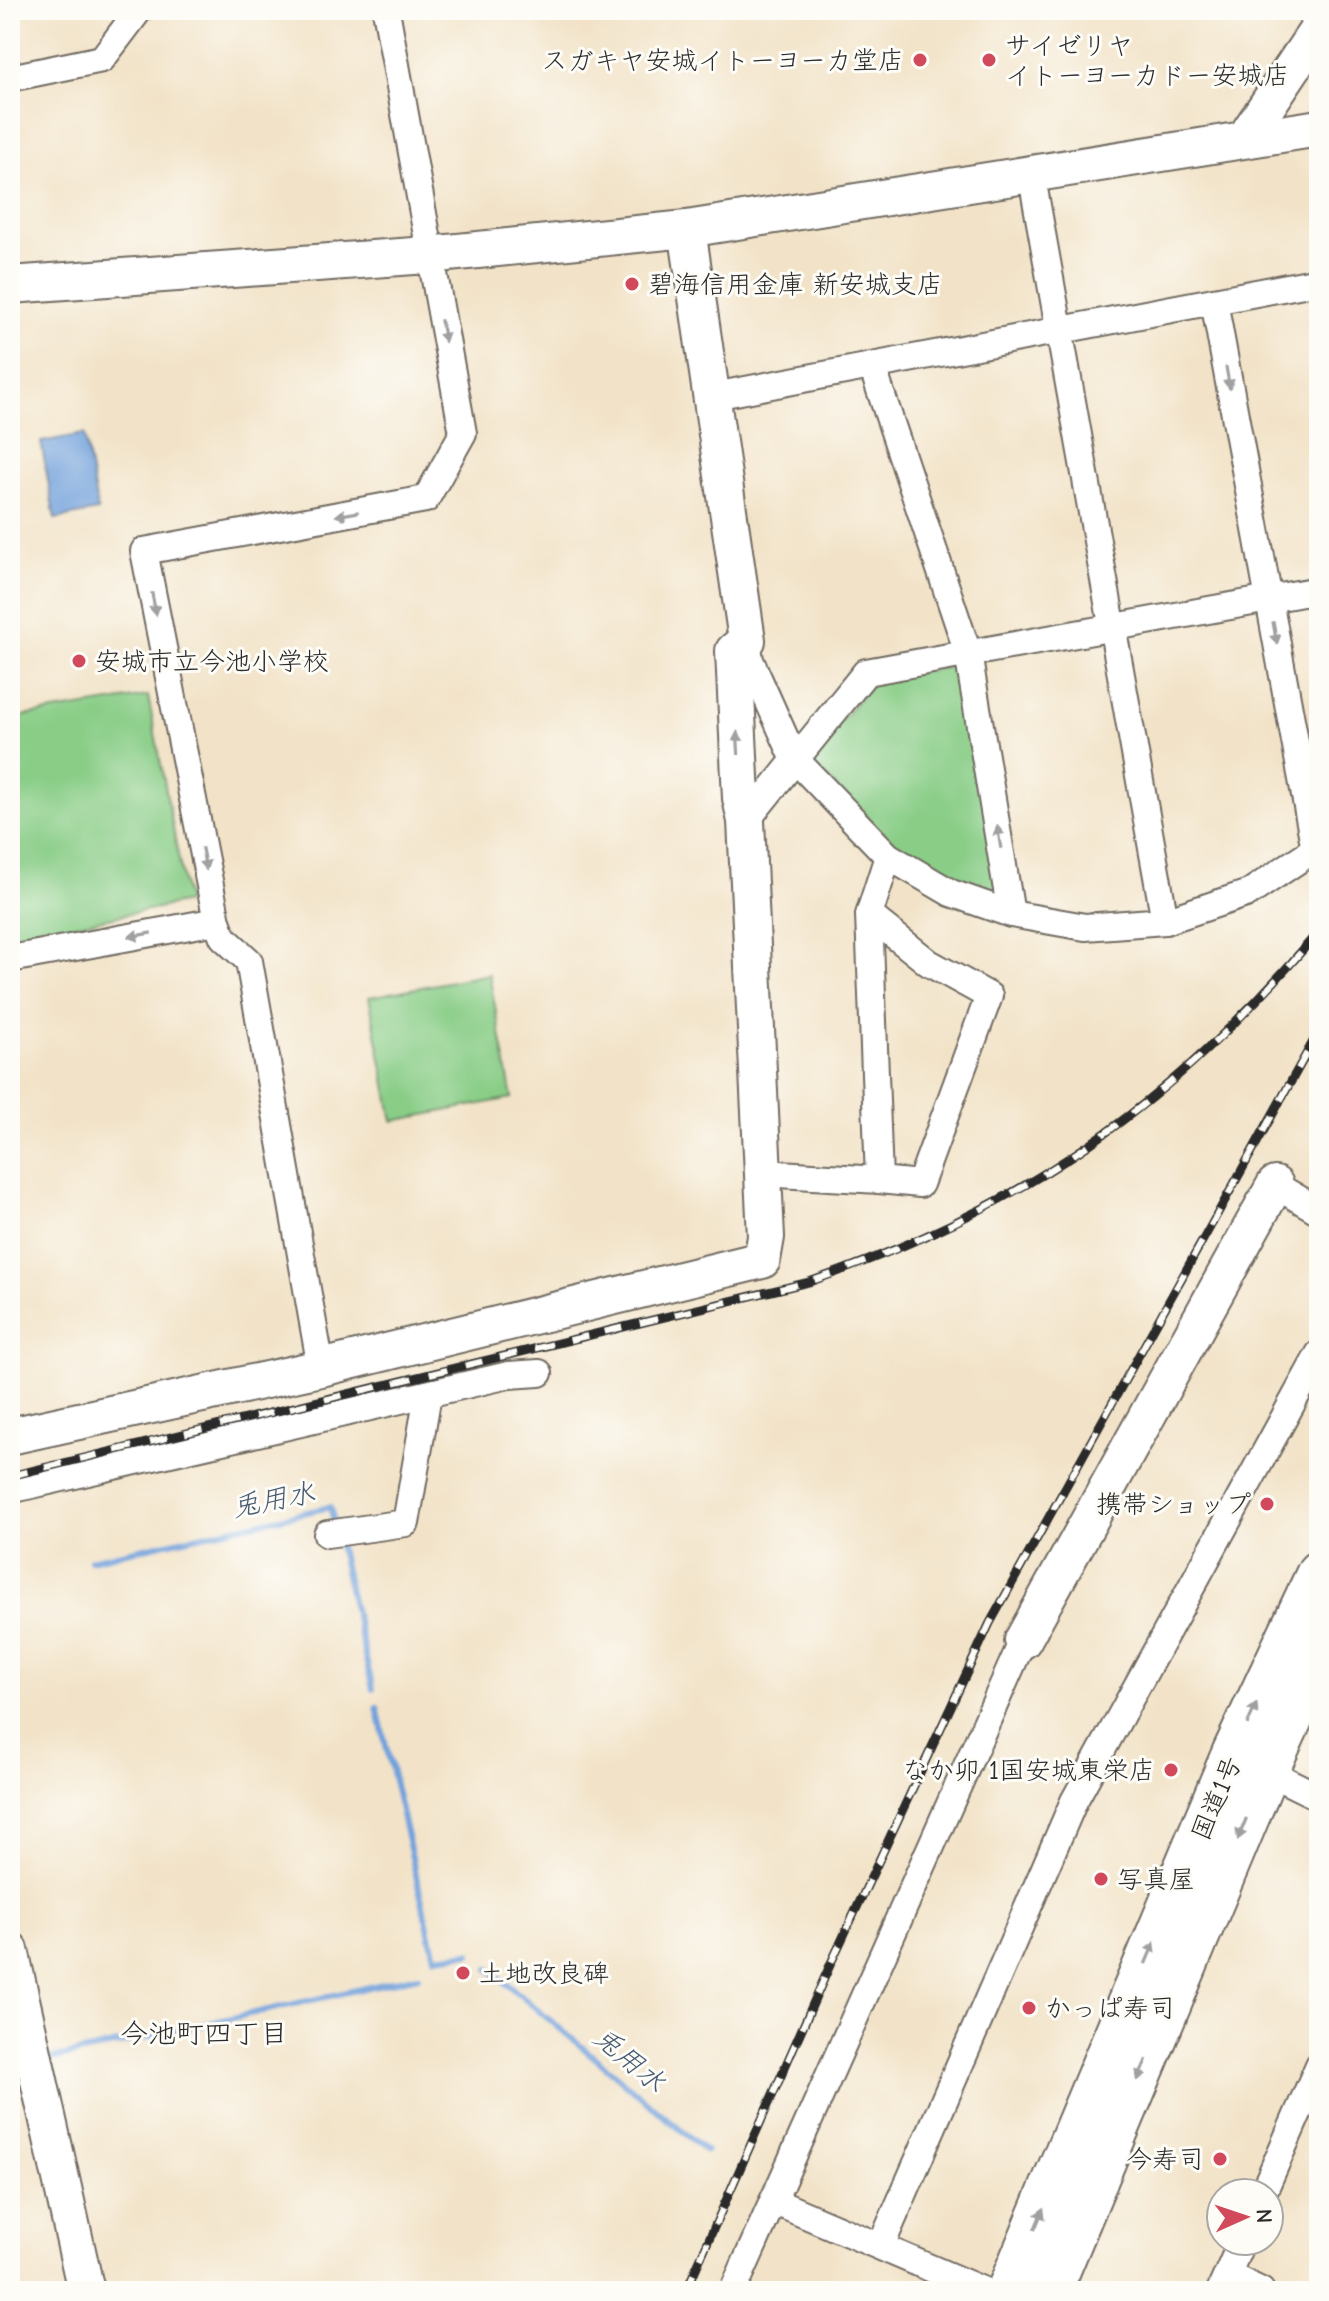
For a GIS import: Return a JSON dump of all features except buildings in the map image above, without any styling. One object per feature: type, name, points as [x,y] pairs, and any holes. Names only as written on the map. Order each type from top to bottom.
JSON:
[{"type":"highway","name":"国道1号","points":[[1049,2291],[1319,1573]]},
{"type":"highway","name":"国道1号","points":[[1009,2291],[1250,1763],[1319,1656]]},
{"type":"street","points":[[10,78],[102,59],[139,10]]},
{"type":"street","points":[[321,1368],[249,961],[223,937],[217,921],[144,551],[426,499],[463,433],[428,255],[386,10]]},
{"type":"street","points":[[1246,137],[1319,28]]},
{"type":"street","points":[[10,285],[428,255],[687,229],[1246,137],[1319,128]]},
{"type":"street","points":[[1031,172],[1165,921]]},
{"type":"street","points":[[687,229],[714,396],[750,660],[794,758],[888,856],[951,893],[1011,914],[1085,927],[1165,921],[1249,893],[1317,848],[1214,301]]},
{"type":"street","points":[[714,396],[1319,281]]},
{"type":"street","points":[[872,366],[968,653],[1011,914]]},
{"type":"street","points":[[746,821],[866,672],[1319,590]]},
{"type":"street","points":[[10,1436],[321,1368],[762,1260],[766,1237],[746,821],[741,798],[734,651],[747,640]]},
{"type":"street","points":[[879,1180],[869,915],[888,856]]},
{"type":"street","points":[[763,1173],[920,1184],[989,996],[929,963],[869,915]]},
{"type":"street","points":[[10,959],[217,921]]},
{"type":"street","points":[[733,2291],[1023,1640],[1275,1185],[1319,1211]]},
{"type":"street","points":[[881,2246],[1074,1801],[1319,1354]]},
{"type":"street","points":[[10,1490],[509,1375],[539,1373]]},
{"type":"street","points":[[327,1534],[406,1523],[428,1394]]},
{"type":"street","points":[[1250,1763],[1319,1797]]},
{"type":"street","points":[[10,1950],[86,2291]]},
{"type":"street","points":[[1270,2177],[1319,2065]]},
{"type":"street","points":[[773,2201],[984,2291]]},
{"type":"street","points":[[1235,2257],[1224,2283],[1261,2291]]},
{"type":"green space","points":[[957,665],[1003,892],[994,899],[912,862],[814,765],[813,754],[874,681]]},
{"type":"green space","points":[[148,696],[187,902],[10,938],[10,718]]},
{"type":"green space","points":[[489,974],[512,1098],[393,1121],[369,997]]},
{"type":"water","points":[[84,434],[98,511],[55,519],[41,442]]},
{"type":"waterway","name":"兎用水","points":[[90,1560],[330,1507],[335,1526]]},
{"type":"waterway","name":"兎用水","points":[[338,1541],[373,1689]]},
{"type":"waterway","name":"兎用水","points":[[377,1707],[435,1957],[470,1953]]},
{"type":"waterway","name":"兎用水","points":[[489,1969],[706,2151]]},
{"type":"waterway","points":[[47,2060],[418,1976]]},
{"type":"waterway","points":[[10,2069],[25,2066]]},
{"type":"railway","points":[[10,1476],[809,1282],[887,1253],[1027,1184],[1090,1144],[1150,1099],[1208,1049],[1264,993],[1319,931]]},
{"type":"railway","points":[[686,2291],[831,1963],[990,1623],[1319,1031]]},
{"type":"place","name":"スガキヤ安城イトーヨーカ堂店","points":[[920,60]]},
{"type":"place","name":"サイゼリヤ イトーヨーカドー安城店","points":[[989,60]]},
{"type":"place","name":"碧海信用金庫 新安城支店","points":[[632,284]]},
{"type":"place","name":"安城市立今池小学校","points":[[79,661]]},
{"type":"place","name":"携帯ショップ","points":[[1267,1504]]},
{"type":"place","name":"なか卯 1国安城東栄店","points":[[1171,1770]]},
{"type":"place","name":"写真屋","points":[[1101,1879]]},
{"type":"place","name":"土地改良碑","points":[[463,1973]]},
{"type":"place","name":"かっぱ寿司","points":[[1029,2008]]},
{"type":"place","name":"今寿司","points":[[1220,2159]]},
{"type":"district","name":"今池町四丁目","points":[[204,2033]]}]
